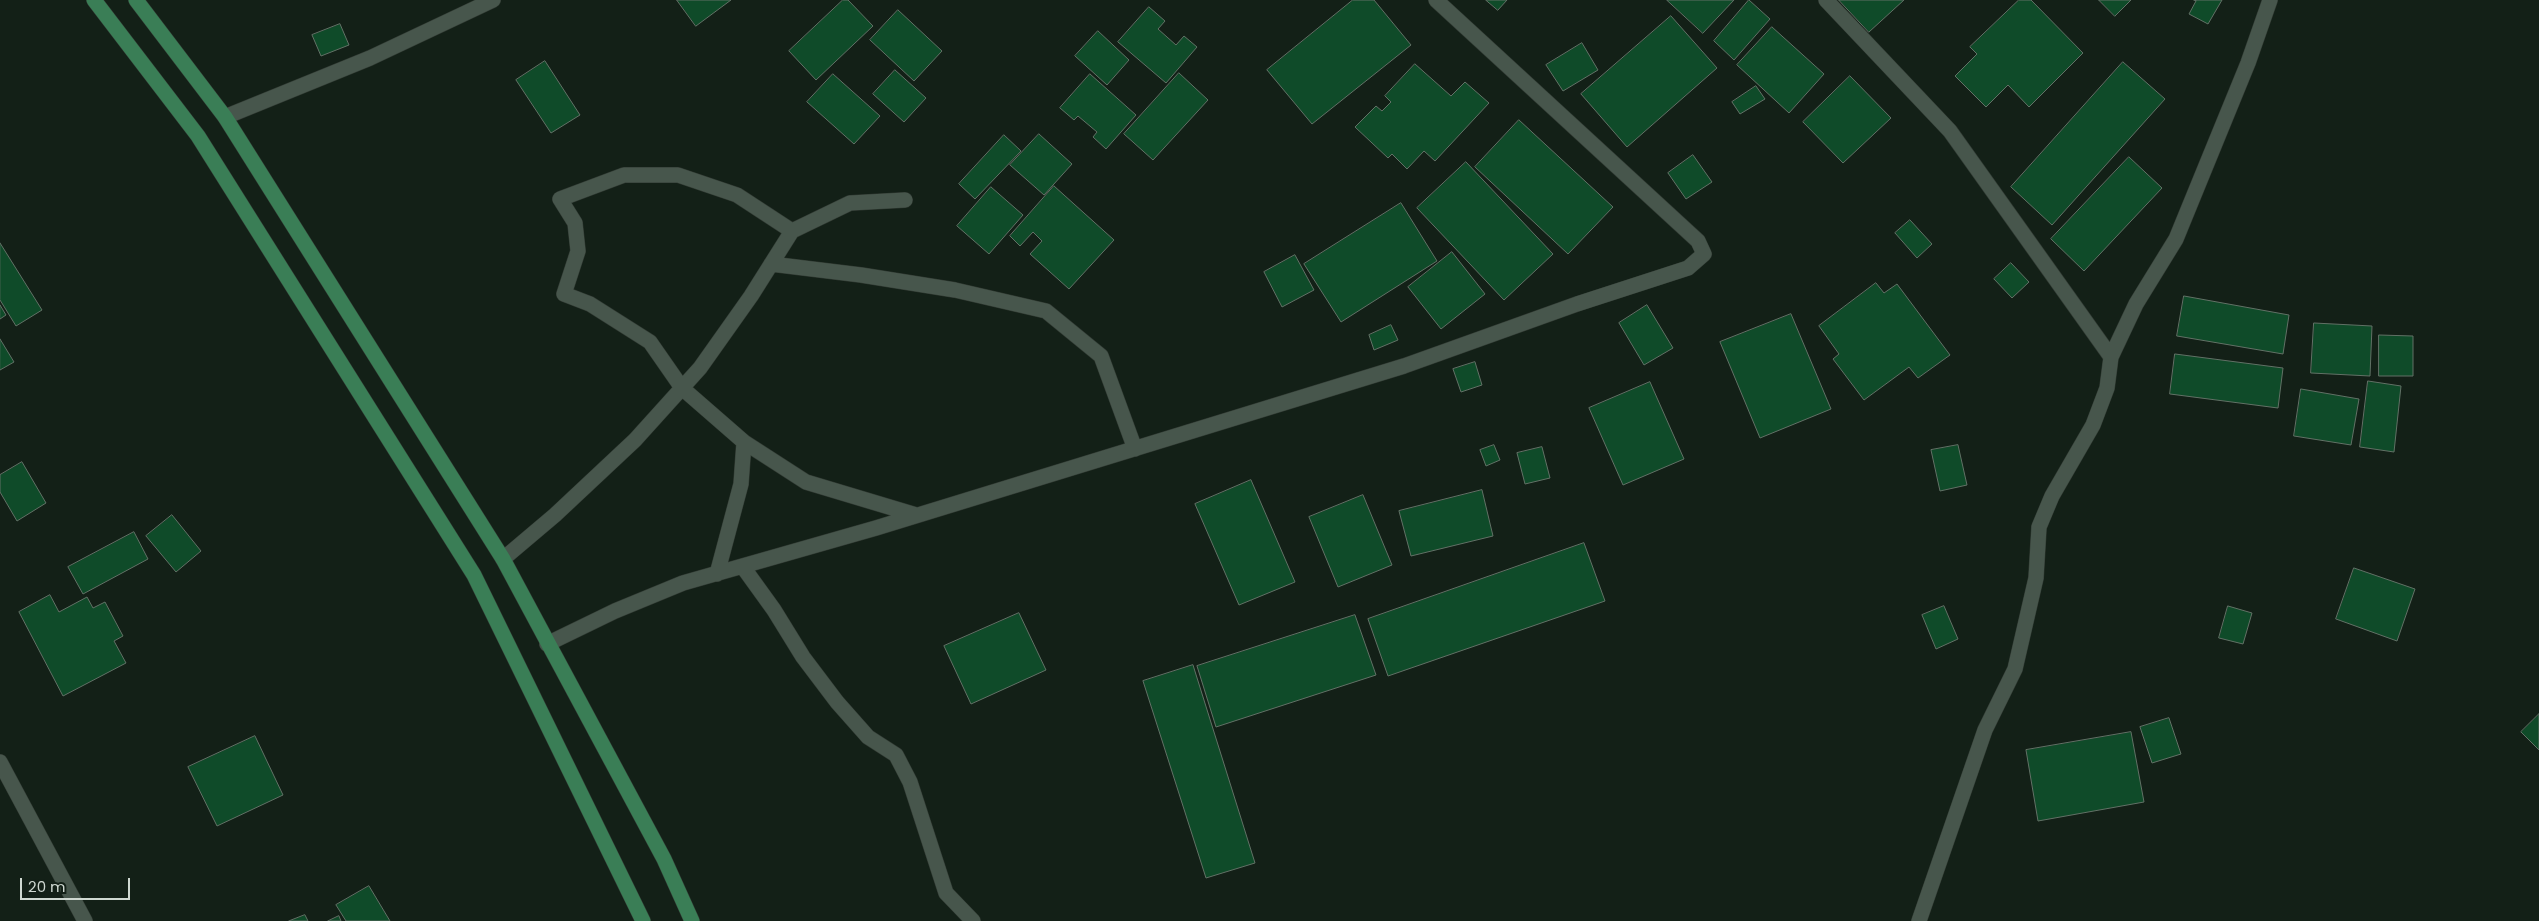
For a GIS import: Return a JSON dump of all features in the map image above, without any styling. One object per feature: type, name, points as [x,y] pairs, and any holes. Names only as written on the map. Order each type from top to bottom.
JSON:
[{"type":"main road","points":[[94,0],[198,136],[474,575],[643,921]]},
{"type":"main road","points":[[136,0],[225,117],[503,559],[664,859],[692,921]]},
{"type":"street","points":[[225,117],[370,58],[492,0]]},
{"type":"street","points":[[547,644],[683,583],[918,516],[1404,366],[1576,304],[1688,268],[1704,254],[1698,241],[1436,0]]},
{"type":"street","points":[[1826,0],[1950,131],[2111,357]]},
{"type":"street","points":[[1920,921],[1985,730],[2015,669],[2036,578],[2039,527],[2052,496],[2093,425],[2107,388],[2111,357],[2136,304],[2176,239],[2248,63],[2270,0]]},
{"type":"street","points":[[792,231],[738,195],[678,175],[624,176],[560,199],[575,223],[578,251],[564,294],[590,304],[650,342],[682,388],[744,442],[806,482],[918,516]]},
{"type":"street","points":[[503,559],[555,515],[635,440],[700,368],[792,231],[850,203],[905,200]]},
{"type":"street","points":[[771,264],[862,275],[955,290],[1046,311],[1101,356],[1135,448]]},
{"type":"street","points":[[717,574],[741,484],[744,442]]},
{"type":"street","points":[[743,566],[774,610],[803,657],[837,702],[868,737],[896,756],[910,782],[946,893],[972,921]]},
{"type":"street","points":[[0,762],[85,921]]},
{"type":"building","points":[[677,0],[731,0],[696,26]]},
{"type":"building","points":[[843,0],[848,0],[873,26],[816,80],[789,51]]},
{"type":"building","points":[[1353,0],[1374,0],[1411,45],[1312,124],[1267,70]]},
{"type":"building","points":[[1486,0],[1507,0],[1498,10]]},
{"type":"building","points":[[1667,0],[1734,0],[1703,33]]},
{"type":"building","points":[[1749,0],[1770,19],[1734,60],[1714,41]]},
{"type":"building","points":[[1839,0],[1904,0],[1869,32]]},
{"type":"building","points":[[2019,0],[2031,0],[2083,53],[2029,107],[2008,85],[1986,107],[1955,76],[1977,54],[1970,47]]},
{"type":"building","points":[[2099,0],[2131,0],[2115,16]]},
{"type":"building","points":[[2194,0],[2222,0],[2208,24],[2189,14],[2196,1]]},
{"type":"building","points":[[1149,7],[1165,21],[1158,29],[1176,45],[1184,36],[1197,47],[1166,83],[1118,42]]},
{"type":"building","points":[[898,10],[942,51],[914,81],[870,40]]},
{"type":"building","points":[[1671,16],[1717,68],[1627,147],[1581,94]]},
{"type":"building","points":[[340,24],[349,45],[321,56],[312,35]]},
{"type":"building","points":[[1772,27],[1824,74],[1789,113],[1737,65]]},
{"type":"building","points":[[1098,31],[1129,60],[1107,85],[1075,56]]},
{"type":"building","points":[[1582,43],[1598,70],[1563,91],[1546,65]]},
{"type":"building","points":[[545,61],[580,115],[551,133],[516,80]]},
{"type":"building","points":[[2123,62],[2165,99],[2052,225],[2011,187]]},
{"type":"building","points":[[1415,64],[1451,96],[1465,82],[1489,103],[1435,161],[1424,151],[1407,169],[1392,154],[1388,158],[1355,127],[1376,106],[1382,111],[1391,102],[1385,96]]},
{"type":"building","points":[[895,70],[926,98],[904,122],[873,94]]},
{"type":"building","points":[[1179,73],[1208,100],[1153,160],[1124,134]]},
{"type":"building","points":[[833,74],[880,116],[854,144],[807,102]]},
{"type":"building","points":[[1090,74],[1136,115],[1106,149],[1093,137],[1097,132],[1078,116],[1074,120],[1060,108]]},
{"type":"building","points":[[1850,76],[1891,118],[1843,163],[1803,122]]},
{"type":"building","points":[[1756,86],[1765,99],[1740,114],[1732,102]]},
{"type":"building","points":[[1519,120],[1613,207],[1568,254],[1475,167]]},
{"type":"building","points":[[1039,134],[1072,164],[1044,195],[1010,165]]},
{"type":"building","points":[[1004,135],[1021,151],[975,199],[959,184]]},
{"type":"building","points":[[1693,155],[1712,182],[1686,199],[1668,173]]},
{"type":"building","points":[[2129,157],[2162,188],[2084,271],[2051,239]]},
{"type":"building","points":[[1466,162],[1553,254],[1504,300],[1417,208]]},
{"type":"building","points":[[1054,186],[1114,240],[1069,289],[1030,254],[1042,241],[1033,232],[1020,246],[1010,236]]},
{"type":"building","points":[[991,187],[1023,215],[989,254],[957,226]]},
{"type":"building","points":[[1401,203],[1437,261],[1341,322],[1304,264]]},
{"type":"building","points":[[1910,220],[1932,244],[1917,258],[1895,233]]},
{"type":"building","points":[[0,243],[42,310],[16,326],[0,300]]},
{"type":"building","points":[[1452,252],[1485,294],[1441,329],[1408,287]]},
{"type":"building","points":[[1295,255],[1314,290],[1282,307],[1264,272]]},
{"type":"building","points":[[2011,263],[2029,282],[2012,298],[1994,279]]},
{"type":"building","points":[[1876,283],[1884,293],[1897,284],[1950,355],[1918,378],[1909,367],[1864,400],[1833,359],[1839,354],[1819,326]]},
{"type":"building","points":[[2184,296],[2289,315],[2283,354],[2177,336]]},
{"type":"building","points":[[0,305],[6,315],[0,319]]},
{"type":"building","points":[[1647,305],[1673,348],[1644,365],[1619,323]]},
{"type":"building","points":[[1791,314],[1831,409],[1760,438],[1720,342]]},
{"type":"building","points":[[2314,323],[2372,326],[2370,376],[2311,373]]},
{"type":"building","points":[[1391,325],[1398,340],[1374,350],[1369,335]]},
{"type":"building","points":[[2379,335],[2413,336],[2413,376],[2379,376]]},
{"type":"building","points":[[0,339],[14,362],[0,370]]},
{"type":"building","points":[[2175,354],[2283,368],[2278,408],[2170,394]]},
{"type":"building","points":[[1475,362],[1482,385],[1461,392],[1453,369]]},
{"type":"building","points":[[2368,381],[2401,386],[2394,452],[2360,447]]},
{"type":"building","points":[[1650,382],[1684,459],[1623,485],[1589,408]]},
{"type":"building","points":[[2301,389],[2359,399],[2351,445],[2294,436]]},
{"type":"building","points":[[1494,445],[1500,460],[1486,466],[1480,450]]},
{"type":"building","points":[[1958,445],[1967,485],[1940,491],[1931,450]]},
{"type":"building","points":[[1542,447],[1550,478],[1525,484],[1517,453]]},
{"type":"building","points":[[22,462],[46,503],[17,521],[0,492],[0,475]]},
{"type":"building","points":[[1251,480],[1295,582],[1239,605],[1195,504]]},
{"type":"building","points":[[1482,490],[1493,536],[1411,556],[1399,511]]},
{"type":"building","points":[[1363,495],[1392,565],[1338,587],[1309,517]]},
{"type":"building","points":[[172,515],[201,551],[176,572],[146,536]]},
{"type":"building","points":[[134,532],[148,559],[83,594],[68,567]]},
{"type":"building","points":[[1584,543],[1605,601],[1388,676],[1368,619]]},
{"type":"building","points":[[2354,568],[2415,589],[2397,641],[2336,619]]},
{"type":"building","points":[[50,595],[59,612],[87,597],[93,608],[105,602],[123,636],[114,641],[126,663],[63,696],[19,612]]},
{"type":"building","points":[[1944,606],[1958,639],[1936,649],[1922,615]]},
{"type":"building","points":[[2228,606],[2252,613],[2243,644],[2219,638]]},
{"type":"building","points":[[1019,613],[1046,670],[971,704],[944,646]]},
{"type":"building","points":[[1355,615],[1376,675],[1216,727],[1197,666]]},
{"type":"building","points":[[1193,665],[1255,863],[1206,878],[1143,681]]},
{"type":"building","points":[[2539,714],[2539,750],[2521,732]]},
{"type":"building","points":[[2169,718],[2181,754],[2152,763],[2140,727]]},
{"type":"building","points":[[2131,732],[2144,802],[2038,821],[2026,750]]},
{"type":"building","points":[[255,736],[283,795],[217,826],[188,767]]},
{"type":"building","points":[[369,886],[390,921],[346,921],[336,905]]},
{"type":"building","points":[[305,915],[308,921],[289,921]]},
{"type":"building","points":[[339,916],[341,921],[328,921]]}]
